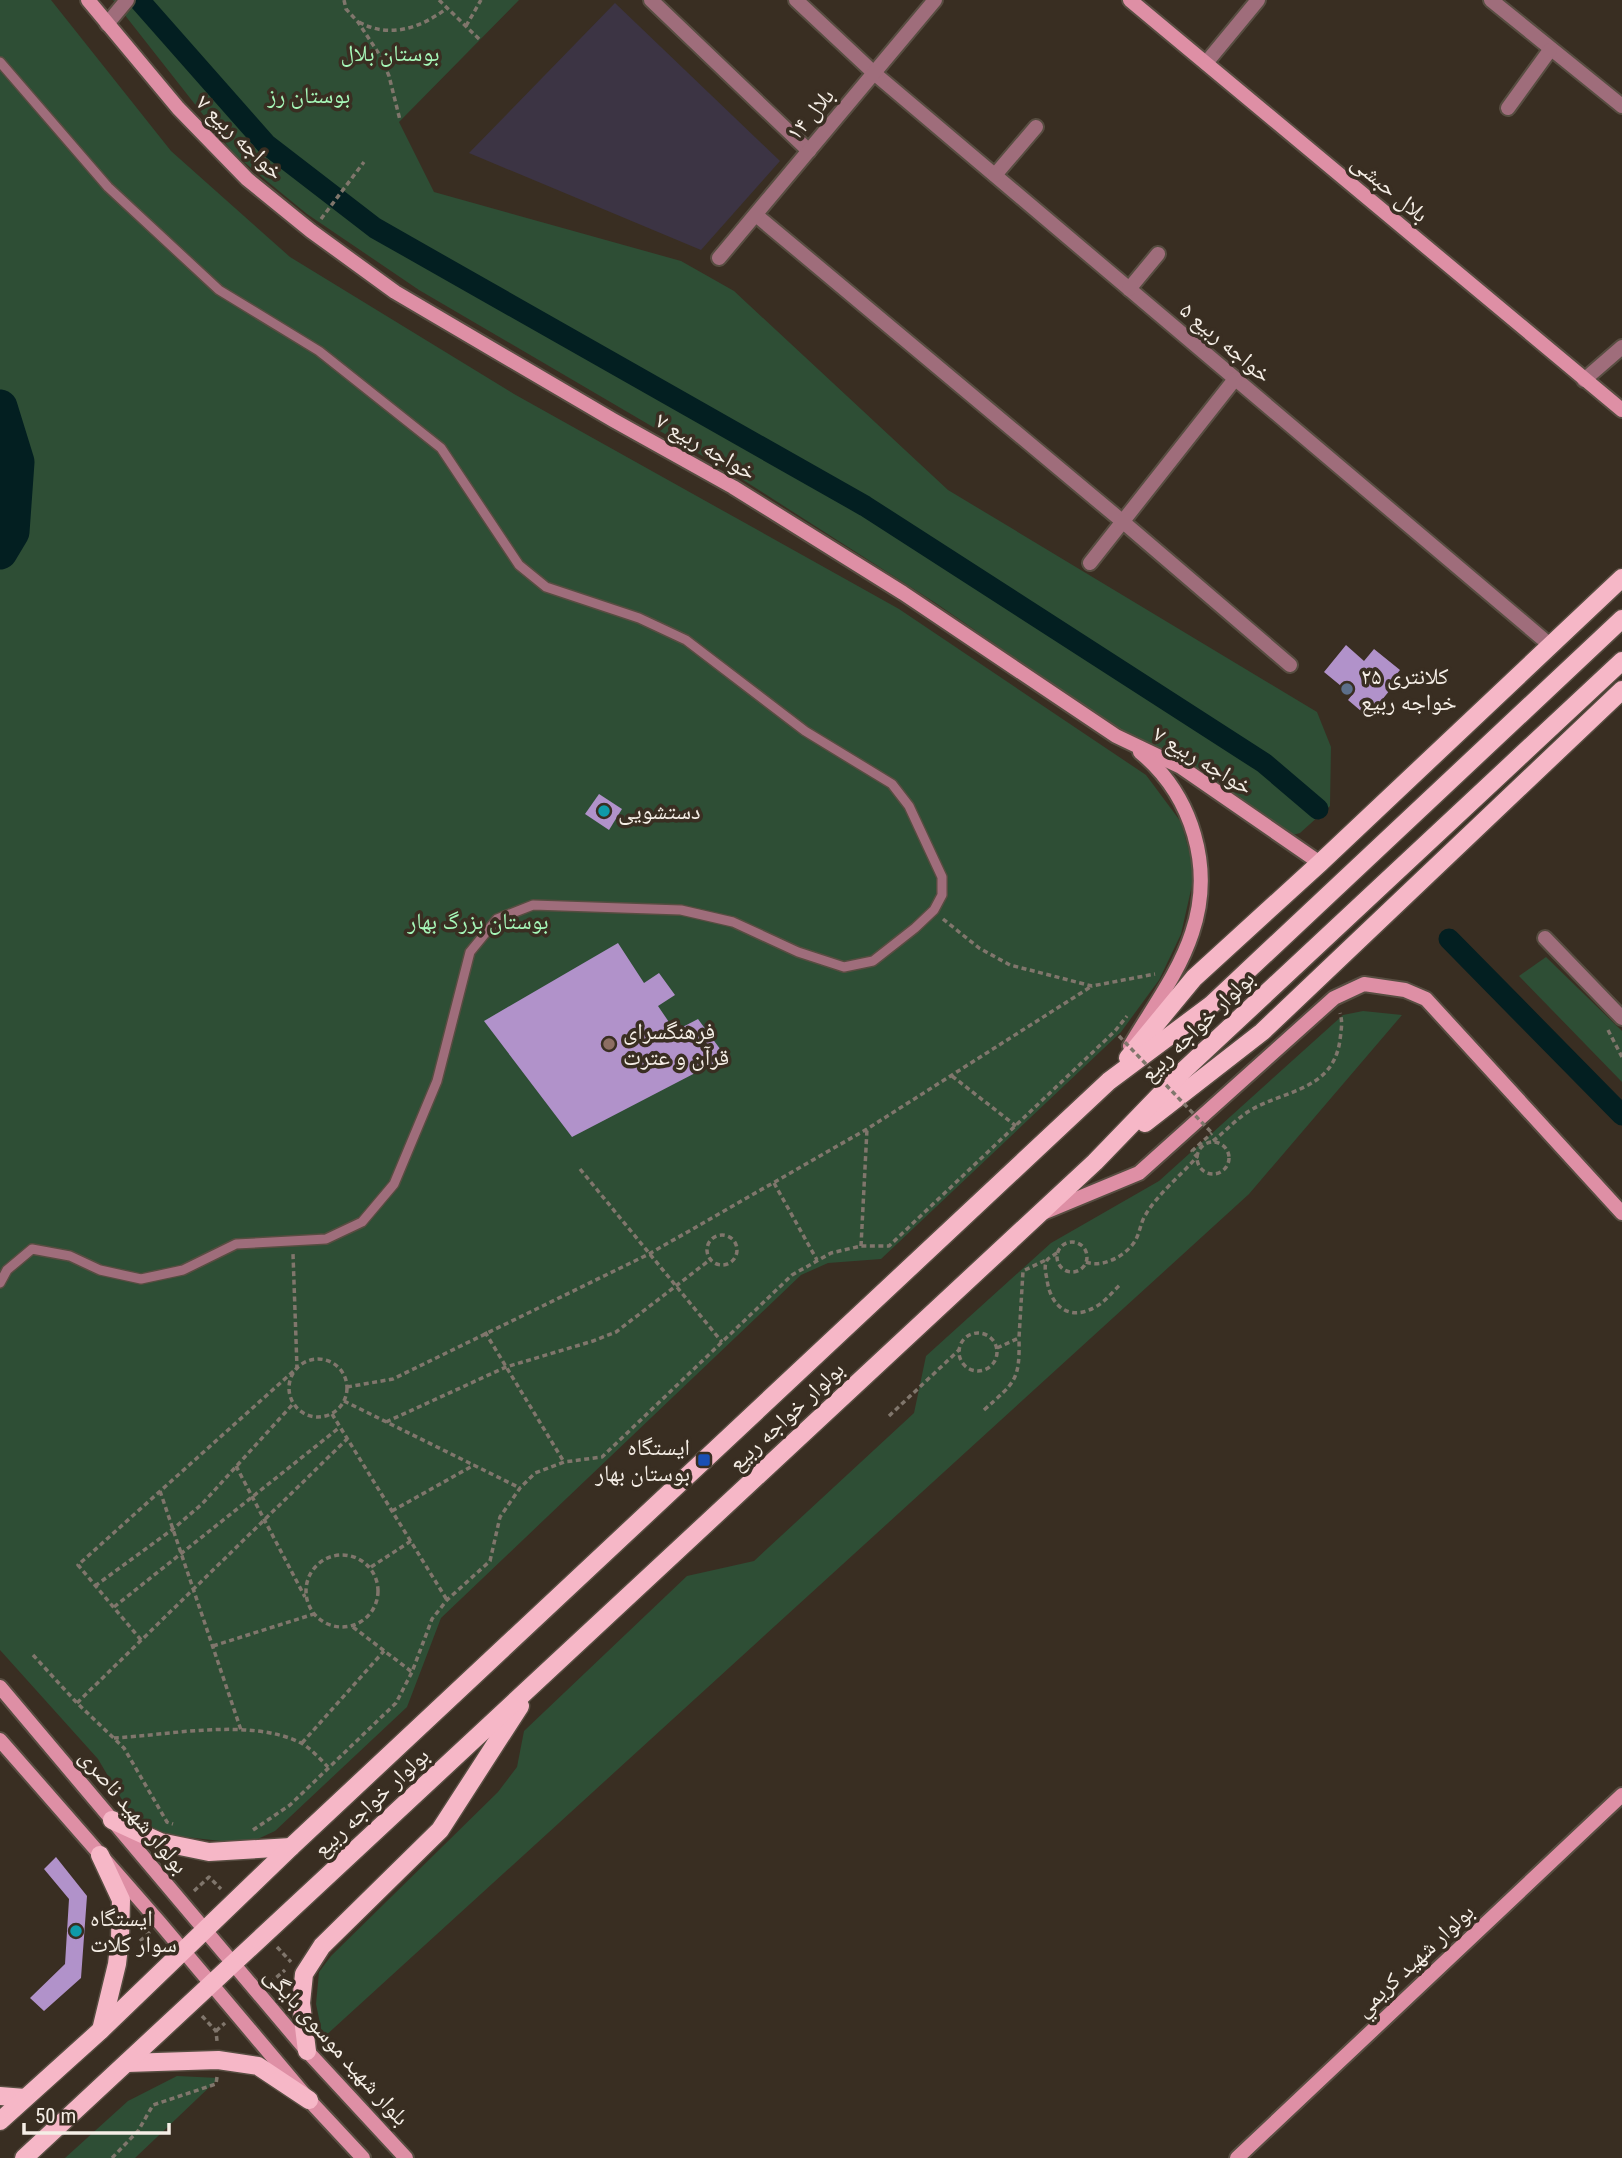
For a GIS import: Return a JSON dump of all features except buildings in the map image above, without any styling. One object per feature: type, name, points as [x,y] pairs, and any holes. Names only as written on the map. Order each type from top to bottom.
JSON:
[{"type":"main road","points":[[1109,1082],[1194,978],[1622,578]]},
{"type":"main road","name":"بولوار خواجه ربیع","points":[[0,2121],[101,2030],[291,1847],[1109,1082],[1211,1005],[1622,619]]},
{"type":"main road","name":"بولوار خواجه ربیع","points":[[24,2158],[1095,1162],[1182,1072],[1622,661]]},
{"type":"main road","points":[[1095,1162],[1262,1032],[1619,699]]},
{"type":"main road","points":[[307,2051],[301,2003],[304,1974],[322,1946],[440,1830],[535,1683]]},
{"type":"main road","points":[[112,1821],[160,1842],[209,1852],[291,1847]]},
{"type":"main road","points":[[100,1855],[121,1900],[117,1964],[101,2030]]},
{"type":"main road","points":[[127,2063],[218,2060],[258,2066],[309,2100]]},
{"type":"main road","points":[[0,2096],[25,2098]]},
{"type":"street","name":"خواجه ربیع ۷","points":[[88,0],[178,108],[247,179],[395,292],[756,501],[903,593],[1116,736],[1181,767],[1320,863]]},
{"type":"street","points":[[651,0],[809,151]]},
{"type":"street","name":"خواجه ربیع ۵","points":[[796,0],[874,73],[1550,645]]},
{"type":"street","name":"بلال ۱۴","points":[[719,258],[935,0]]},
{"type":"street","name":"بلال حبشی","points":[[1130,0],[1622,410]]},
{"type":"street","points":[[1206,63],[1258,0]]},
{"type":"street","points":[[1491,0],[1622,106]]},
{"type":"street","points":[[107,24],[123,5]]},
{"type":"street","points":[[1508,108],[1550,50]]},
{"type":"street","points":[[995,175],[1036,127]]},
{"type":"street","points":[[756,215],[1290,665]]},
{"type":"street","points":[[1129,289],[1158,254]]},
{"type":"street","points":[[1584,380],[1622,347]]},
{"type":"street","points":[[1090,563],[1235,379]]},
{"type":"street","points":[[1109,1082],[1174,971],[1192,933],[1201,893],[1201,872],[1194,831],[1186,811],[1164,776],[1142,754],[1116,736]]},
{"type":"street","points":[[1545,938],[1622,1018]]},
{"type":"street","points":[[1037,1216],[1139,1172],[1334,998],[1364,984],[1405,990],[1426,999],[1622,1213]]},
{"type":"street","name":"بولوار شهید ناصری","points":[[0,1687],[233,1964]]},
{"type":"street","points":[[0,1740],[309,2100],[363,2158]]},
{"type":"street","name":"بولوار شهيد كريمي","points":[[1237,2158],[1622,1795]]},
{"type":"street","name":"بلوار شهید موسوی بایگی","points":[[233,1964],[307,2051],[407,2158]]},
{"type":"lane","points":[[0,62],[108,187],[219,290],[319,351],[441,448],[519,565],[546,587],[639,618],[686,640],[805,731],[892,784],[909,806],[942,877],[942,895],[934,910],[915,929],[873,961],[844,967],[799,953],[733,922],[681,910],[533,905],[497,919],[470,952],[437,1081],[394,1184],[362,1223],[327,1239],[236,1244],[183,1270],[141,1279],[100,1270],[70,1256],[32,1249],[7,1270],[0,1283]]},
{"type":"path","points":[[344,0],[346,9],[381,57],[389,76],[400,120]]},
{"type":"path","points":[[439,0],[480,40]]},
{"type":"path","points":[[466,26],[481,0]]},
{"type":"path","points":[[358,22],[372,29],[405,29],[431,21],[447,8]]},
{"type":"path","points":[[328,209],[364,162]]},
{"type":"path","points":[[934,910],[979,948],[1010,965],[1092,986]]},
{"type":"path","points":[[347,1387],[394,1379],[485,1332],[649,1254],[867,1129],[1092,986],[1174,971]]},
{"type":"path","points":[[1148,985],[1154,974]]},
{"type":"path","points":[[1086,1262],[1094,1265],[1122,1255],[1135,1243],[1145,1214],[1197,1157],[1202,1146],[1213,1141],[1249,1111],[1305,1088],[1328,1068],[1339,1050],[1341,1032],[1342,1019],[1334,998]]},
{"type":"path","points":[[244,1831],[255,1829],[290,1805],[396,1703],[412,1672],[432,1619],[447,1600],[490,1560],[500,1517],[520,1488],[535,1473],[564,1462],[602,1458],[792,1275],[831,1253],[861,1246],[889,1246],[1115,1031],[1128,1014]]},
{"type":"path","points":[[1119,1036],[1212,1133],[1192,1152],[1197,1157],[1197,1163],[1206,1172],[1219,1173],[1228,1165],[1228,1152],[1225,1147],[1213,1141]]},
{"type":"path","points":[[952,1076],[1016,1126]]},
{"type":"path","points":[[861,1246],[867,1129]]},
{"type":"path","points":[[580,1169],[722,1342]]},
{"type":"path","points":[[774,1183],[817,1260]]},
{"type":"path","points":[[722,1235],[734,1240],[737,1253],[734,1259],[722,1265],[711,1259],[708,1253],[710,1240],[722,1235]]},
{"type":"path","points":[[141,1640],[78,1565],[160,1492],[297,1368],[304,1362],[324,1359],[340,1369],[347,1387],[344,1401],[332,1414],[317,1417],[308,1416],[293,1404],[289,1386],[297,1368],[292,1241]]},
{"type":"path","points":[[1073,1242],[1084,1249],[1086,1262],[1077,1271],[1070,1272],[1059,1266],[1058,1253],[1061,1247],[1073,1242]]},
{"type":"path","points":[[984,1410],[1017,1377],[1020,1365],[1023,1271],[1058,1253]]},
{"type":"path","points":[[386,1422],[506,1367],[616,1332],[711,1259]]},
{"type":"path","points":[[1048,1259],[1045,1268],[1048,1290],[1065,1311],[1078,1314],[1098,1306],[1121,1284]]},
{"type":"path","points":[[485,1332],[564,1462]]},
{"type":"path","points":[[889,1416],[960,1349],[967,1336],[988,1336],[997,1348],[995,1362],[983,1371],[968,1368],[960,1356],[960,1349]]},
{"type":"path","points":[[997,1348],[1019,1338]]},
{"type":"path","points":[[344,1401],[520,1488]]},
{"type":"path","points":[[95,1586],[173,1529],[202,1504],[293,1404]]},
{"type":"path","points":[[332,1414],[447,1600]]},
{"type":"path","points":[[114,1607],[340,1427]]},
{"type":"path","points":[[77,1703],[348,1439]]},
{"type":"path","points":[[392,1511],[474,1465]]},
{"type":"path","points":[[236,1466],[264,1520],[309,1605],[314,1614],[331,1626],[352,1626],[362,1622],[376,1607],[379,1587],[370,1567],[353,1556],[333,1555],[323,1560],[309,1575],[306,1585],[309,1605]]},
{"type":"path","points":[[160,1492],[241,1730]]},
{"type":"path","points":[[370,1567],[411,1541]]},
{"type":"path","points":[[213,1646],[314,1614]]},
{"type":"path","points":[[352,1626],[412,1672]]},
{"type":"path","points":[[302,1743],[384,1651]]},
{"type":"path","points":[[33,1655],[77,1703],[124,1748],[167,1822],[181,1828]]},
{"type":"path","points":[[114,1738],[241,1730],[283,1736],[302,1743],[329,1768]]},
{"type":"path","points":[[112,2158],[138,2131],[153,2105],[216,2084],[218,2060]]},
{"type":"shaded area","points":[[615,3],[780,161],[701,250],[469,153]]},
{"type":"green space","name":"بوستان بزرگ بهار","points":[[0,0],[51,0],[171,151],[290,257],[514,394],[899,609],[1146,775],[1181,822],[1195,872],[1181,934],[1159,980],[1121,1032],[881,1259],[828,1263],[801,1275],[441,1618],[407,1707],[275,1831],[247,1844],[168,1835],[140,1821],[128,1810],[98,1759],[0,1650]]},
{"type":"green space","name":"بوستان رز","points":[[113,0],[519,0],[399,122],[434,192],[681,261],[734,291],[948,490],[1317,712],[1331,747],[1330,806],[1300,833],[1279,839],[937,604],[740,478],[419,290],[307,214],[234,154]]},
{"type":"green space","points":[[1546,957],[1622,1031],[1622,1082],[1519,976]]},
{"type":"green space","points":[[1363,1011],[1402,1015],[1249,1194],[323,2038],[316,2004],[319,1972],[331,1956],[498,1792],[517,1767],[524,1731],[687,1576],[754,1561],[914,1413],[926,1356],[1051,1243],[1159,1181],[1343,1015]]},
{"type":"green space","points":[[177,2076],[219,2078],[135,2158],[65,2158],[128,2101]]},
{"type":"waterway","points":[[139,0],[266,144],[375,228],[865,506],[1264,763],[1318,809]]},
{"type":"waterway","points":[[0,407],[17,462],[12,532],[0,552]]},
{"type":"waterway","points":[[1449,939],[1622,1115]]},
{"type":"place","name":"کلانتری ٢۵ خواجه ربیع","points":[[1347,689]]},
{"type":"place","name":"دستشویی","points":[[604,811]]},
{"type":"place","name":"فرهنگسرای قرآن و عترت","points":[[609,1044]]},
{"type":"place","name":"ایستگاه بوستان بهار","points":[[704,1460]]},
{"type":"place","name":"ایستگاه سوار کلات","points":[[76,1931]]},
{"type":"park label","name":"بوستان بلال","points":[[390,53]]}]
